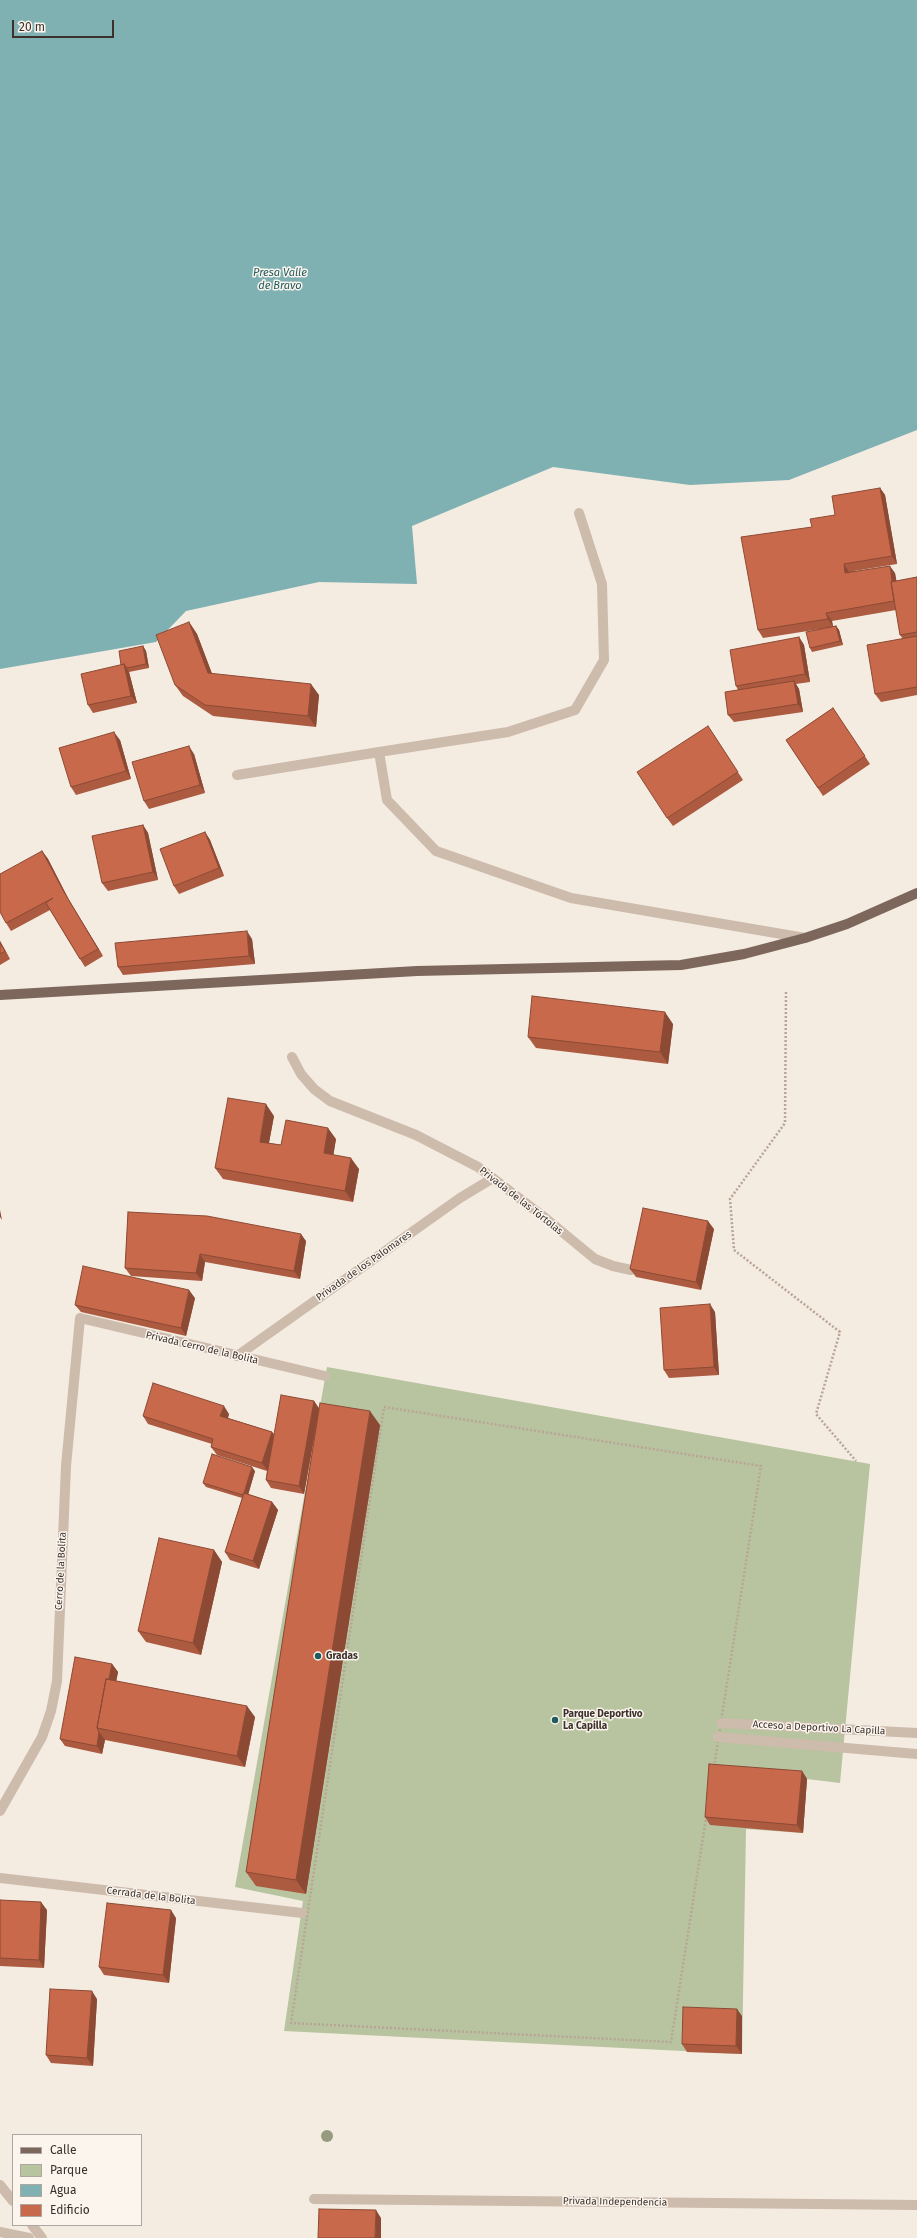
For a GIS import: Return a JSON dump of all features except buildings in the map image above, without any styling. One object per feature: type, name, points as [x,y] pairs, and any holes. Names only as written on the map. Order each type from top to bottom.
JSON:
[{"type":"main road","points":[[0,995],[417,972],[681,965],[744,954],[805,938],[847,924],[917,893]]},
{"type":"street","points":[[237,775],[508,732],[575,710],[604,660],[602,584],[579,513]]},
{"type":"street","points":[[379,752],[387,800],[436,851],[571,898],[805,938]]},
{"type":"street","name":"Privada de las Tórtolas","points":[[292,1057],[301,1074],[314,1089],[330,1101],[416,1135],[478,1167],[596,1259],[613,1266],[631,1270]]},
{"type":"street","name":"Privada de los Palomares","points":[[237,1356],[460,1198],[493,1178]]},
{"type":"street","name":"Privada Cerro de la Bolita","points":[[80,1318],[325,1376]]},
{"type":"street","name":"Cerro de la Bolita","points":[[0,1810],[42,1737],[51,1710],[57,1681],[66,1466],[80,1318]]},
{"type":"street","name":"Acceso a Deportivo La Capilla","points":[[721,1723],[917,1733]]},
{"type":"street","points":[[718,1737],[917,1754]]},
{"type":"street","name":"Cerrada de la Bolita","points":[[0,1878],[302,1913]]},
{"type":"street","points":[[0,2185],[12,2200]]},
{"type":"street","name":"Privada Independencia","points":[[314,2199],[917,2205]]},
{"type":"street","points":[[33,2226],[42,2238]]},
{"type":"street","points":[[0,2232],[28,2238]]},
{"type":"path","points":[[786,992],[785,1123],[730,1199],[734,1250],[840,1332],[816,1414],[856,1462]]},
{"type":"path","points":[[384,1406],[761,1466],[721,1723],[671,2042],[291,2023],[384,1406]]},
{"type":"green space","name":"Parque Deportivo La Capilla","points":[[327,1367],[870,1464],[840,1783],[807,1779],[803,1833],[746,1829],[742,2054],[284,2031],[303,1901],[235,1887]]},
{"type":"water","name":"Presa Valle de Bravo","points":[[0,0],[917,0],[917,430],[789,480],[690,485],[553,467],[412,526],[417,584],[319,582],[186,611],[156,642],[0,669]]},
{"type":"place","name":"Gradas","points":[[318,1656]]},
{"type":"place","name":"Parque Deportivo La Capilla","points":[[555,1720]]}]
